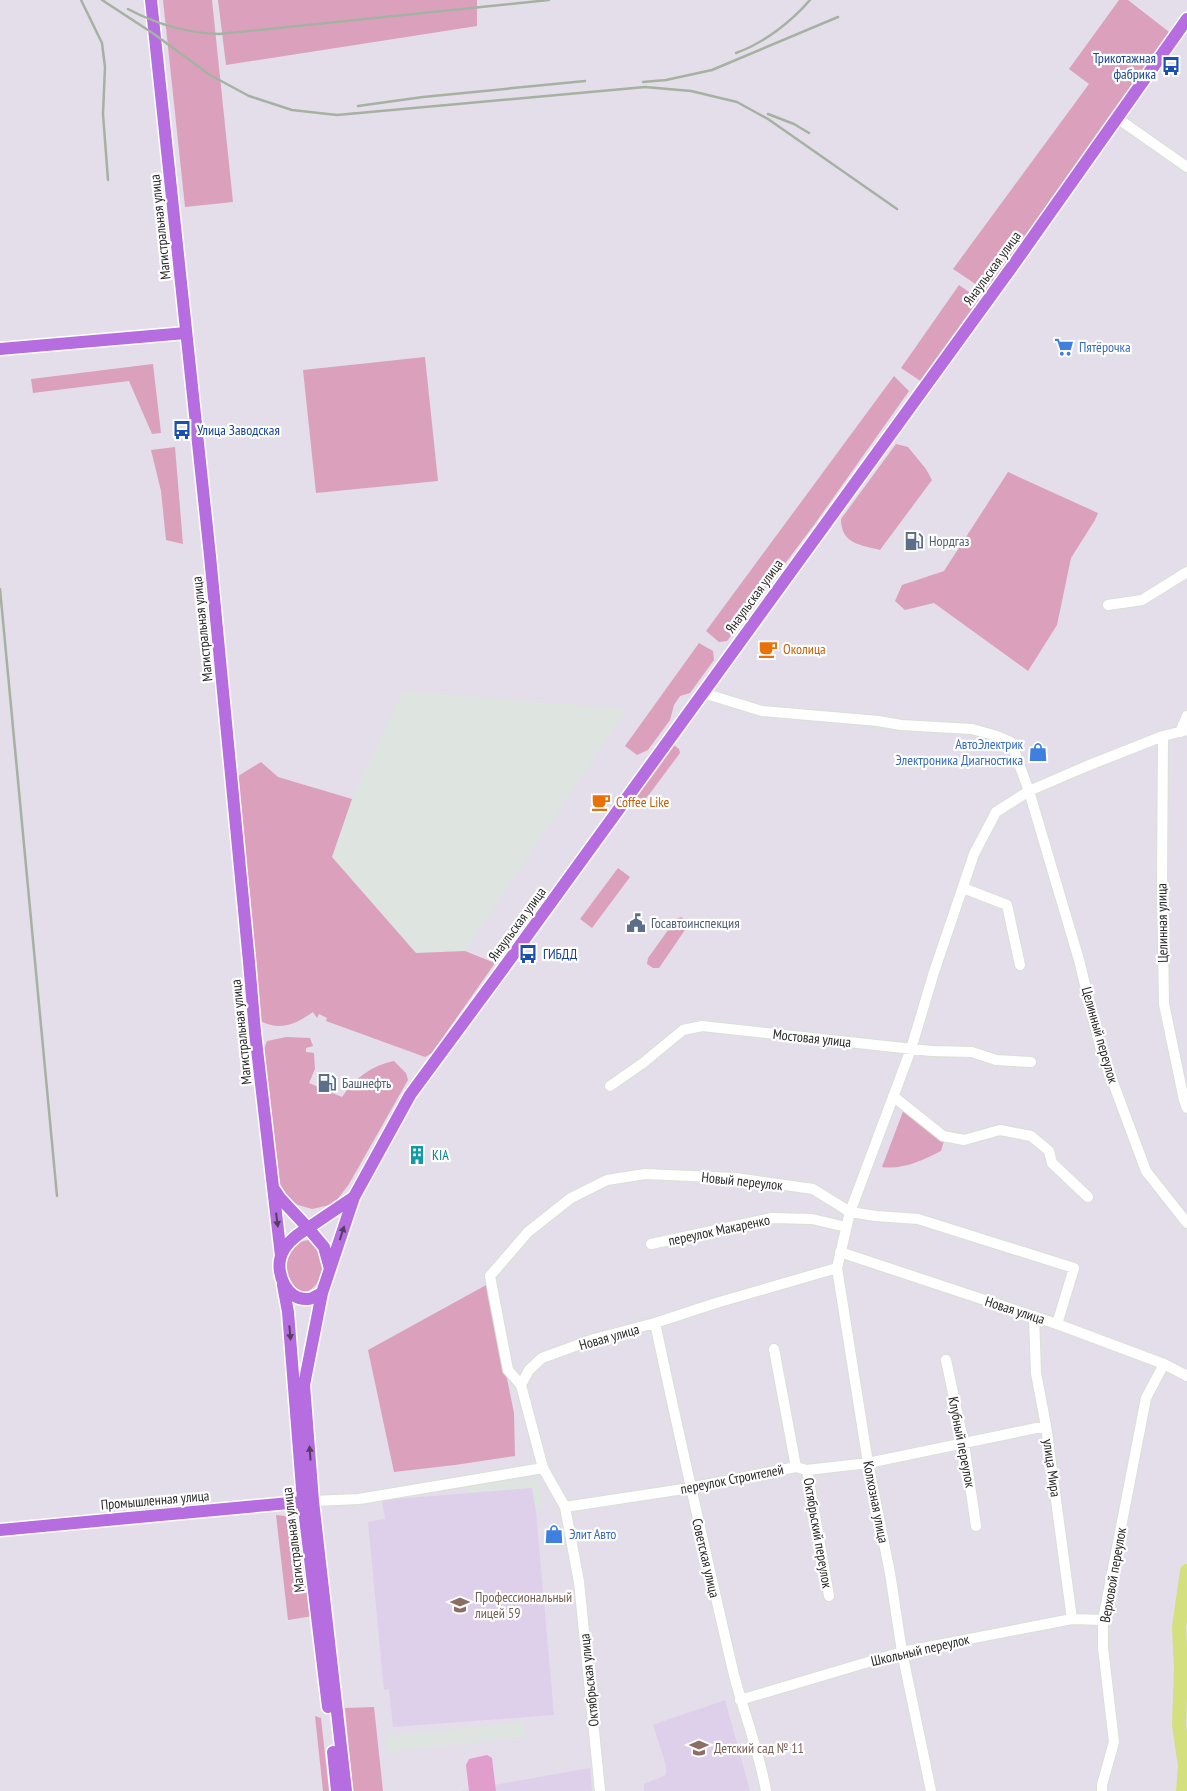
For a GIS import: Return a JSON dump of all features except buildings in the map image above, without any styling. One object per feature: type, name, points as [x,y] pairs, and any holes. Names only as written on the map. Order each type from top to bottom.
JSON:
[{"type":"main road","name":"Магистральная улица","points":[[151,0],[221,670],[250,962],[255,1032],[281,1256],[280,1267],[288,1312],[338,1791]]},
{"type":"main road","name":"Янаульская улица","points":[[354,1197],[410,1095],[427,1070],[508,962],[1014,264],[1187,18]]},
{"type":"main road","points":[[0,349],[186,334]]},
{"type":"main road","points":[[272,1185],[280,1198],[324,1247],[330,1270]]},
{"type":"main road","name":"Магистральная улица","points":[[346,1791],[308,1501],[304,1385],[322,1293],[354,1197]]},
{"type":"main road","points":[[281,1256],[294,1238],[354,1197]]},
{"type":"main road","points":[[283,1285],[291,1294],[305,1300],[322,1293]]},
{"type":"main road","name":"Промышленная улица","points":[[0,1530],[308,1501]]},
{"type":"street","points":[[1117,118],[1187,167]]},
{"type":"street","points":[[1108,605],[1142,600],[1187,572]]},
{"type":"street","name":"Целинный переулок","points":[[703,693],[762,711],[878,721],[901,725],[972,729],[1011,742],[1042,834],[1079,960],[1101,1050],[1146,1171],[1187,1223]]},
{"type":"street","points":[[1183,731],[1187,716]]},
{"type":"street","name":"Колхозная улица","points":[[931,1791],[902,1652],[890,1574],[868,1463],[837,1268],[846,1226],[912,1049],[934,972],[974,854],[996,812],[1028,791],[1163,736],[1183,731]]},
{"type":"street","name":"Целинная улица","points":[[1163,736],[1162,886],[1164,1004],[1187,1108]]},
{"type":"street","points":[[963,888],[1007,905],[1020,965]]},
{"type":"street","name":"Мостовая улица","points":[[610,1086],[643,1063],[683,1030],[702,1026],[931,1051],[972,1052],[996,1060],[1031,1062]]},
{"type":"street","points":[[894,1096],[943,1136],[964,1140],[1000,1130],[1031,1136],[1049,1151],[1052,1163],[1088,1198]]},
{"type":"street","name":"Новый переулок","points":[[521,1385],[508,1370],[490,1276],[528,1232],[571,1198],[607,1180],[645,1174],[736,1178],[813,1189],[850,1212],[918,1219],[1074,1268],[1057,1324]]},
{"type":"street","name":"переулок Макаренко","points":[[651,1244],[772,1218],[812,1219],[846,1226]]},
{"type":"street","name":"Новая улица","points":[[840,1252],[1057,1324],[1164,1364],[1187,1376]]},
{"type":"street","name":"Новая улица","points":[[521,1385],[529,1370],[542,1358],[594,1340],[837,1268]]},
{"type":"street","name":"улица Мира","points":[[1034,1316],[1036,1372],[1046,1426],[1072,1619]]},
{"type":"street","name":"Советская улица","points":[[655,1323],[690,1488],[740,1700],[764,1777],[766,1791]]},
{"type":"street","name":"Октябрьский переулок","points":[[774,1349],[796,1467]]},
{"type":"street","name":"Клубный переулок","points":[[946,1360],[964,1444],[976,1526]]},
{"type":"street","name":"Верховой переулок","points":[[1102,1791],[1114,1742],[1104,1648],[1103,1620],[1146,1398],[1164,1364]]},
{"type":"street","name":"Октябрьская улица","points":[[521,1385],[543,1468],[565,1507],[579,1582],[600,1791]]},
{"type":"street","name":"переулок Строителей","points":[[565,1507],[690,1488],[796,1467],[807,1470],[868,1463],[1046,1426]]},
{"type":"street","points":[[308,1501],[359,1499],[543,1468]]},
{"type":"street","name":"Октябрьский переулок","points":[[807,1470],[829,1596]]},
{"type":"street","name":"Школьный переулок","points":[[740,1700],[902,1652],[1072,1619],[1103,1620]]},
{"type":"shaded area","points":[[163,0],[212,0],[233,202],[185,207]]},
{"type":"shaded area","points":[[218,0],[477,0],[477,26],[226,65]]},
{"type":"shaded area","points":[[1119,0],[1128,0],[1173,35],[986,291],[953,269],[1089,84],[1069,69]]},
{"type":"shaded area","points":[[959,285],[982,301],[925,384],[901,368]]},
{"type":"shaded area","points":[[425,357],[438,481],[316,493],[303,370]]},
{"type":"shaded area","points":[[153,364],[161,433],[152,434],[129,381],[33,393],[31,379]]},
{"type":"shaded area","points":[[894,376],[909,391],[814,525],[727,641],[719,642],[706,631]]},
{"type":"shaded area","points":[[896,444],[908,447],[926,469],[932,480],[880,550],[859,545],[844,534],[841,519]]},
{"type":"shaded area","points":[[175,447],[183,544],[166,540],[161,491],[151,450]]},
{"type":"shaded area","points":[[1008,472],[1098,513],[1071,558],[1057,625],[1028,671],[934,603],[905,610],[895,601],[902,585],[944,571]]},
{"type":"shaded area","points":[[699,643],[713,651],[714,660],[690,693],[680,696],[674,705],[670,720],[648,750],[637,755],[625,746]]},
{"type":"shaded area","points":[[404,691],[627,709],[465,951],[416,953],[332,857],[352,799]]},
{"type":"shaded area","points":[[674,745],[679,749],[680,753],[648,796],[632,808],[629,806]]},
{"type":"shaded area","points":[[261,762],[278,777],[352,799],[332,857],[416,953],[465,951],[495,963],[432,1053],[425,1057],[326,1021],[327,1018],[319,1014],[317,1018],[313,1012],[287,1025],[274,1026],[260,1021],[235,778]]},
{"type":"shaded area","points":[[618,868],[630,877],[592,928],[580,919]]},
{"type":"shaded area","points":[[681,917],[687,922],[687,927],[659,968],[653,968],[647,964],[648,958],[676,919]]},
{"type":"shaded area","points":[[286,1037],[310,1038],[313,1046],[306,1048],[306,1052],[314,1053],[315,1069],[309,1083],[342,1097],[358,1078],[371,1069],[386,1063],[394,1061],[406,1073],[408,1080],[349,1184],[334,1204],[312,1209],[298,1205],[286,1198],[277,1184],[264,1049],[267,1041]]},
{"type":"shaded area","points":[[904,1109],[944,1141],[941,1151],[905,1166],[882,1167]]},
{"type":"shaded area","points":[[309,1240],[319,1251],[323,1262],[322,1274],[309,1291],[300,1293],[293,1289],[287,1277],[287,1262],[289,1254],[298,1242]]},
{"type":"shaded area","points":[[488,1284],[514,1413],[515,1456],[394,1472],[368,1350]]},
{"type":"shaded area","points":[[539,1478],[542,1508],[535,1509],[532,1487],[468,1494],[467,1486]]},
{"type":"shaded area","name":"Профессиональный лицей 59","points":[[532,1488],[536,1512],[554,1715],[393,1727],[389,1689],[384,1690],[368,1522],[385,1519],[382,1500]]},
{"type":"shaded area","points":[[276,1515],[294,1517],[304,1537],[313,1616],[288,1620]]},
{"type":"shaded area","name":"Детский сад № 11","points":[[725,1700],[750,1791],[644,1791],[644,1784],[666,1775],[666,1765],[653,1725]]},
{"type":"shaded area","points":[[374,1707],[383,1791],[353,1791],[345,1708]]},
{"type":"shaded area","points":[[315,1716],[321,1718],[329,1791],[323,1791]]},
{"type":"shaded area","points":[[523,1722],[524,1737],[388,1752],[386,1736]]},
{"type":"shaded area","points":[[487,1755],[492,1758],[496,1791],[469,1791],[466,1765],[469,1759]]},
{"type":"shaded area","points":[[590,1768],[592,1791],[461,1791]]},
{"type":"waterway","points":[[1183,1791],[1185,1766],[1179,1725],[1181,1669],[1179,1627],[1187,1571]]},
{"type":"railway","points":[[81,0],[102,43],[105,67],[103,114],[108,180]]},
{"type":"railway","points":[[102,0],[154,34],[210,75],[249,96],[292,110],[337,115],[645,87],[691,91],[737,102],[768,119],[897,209]]},
{"type":"railway","points":[[128,9],[172,27],[219,34],[549,0]]},
{"type":"railway","points":[[736,53],[767,38],[810,0]]},
{"type":"railway","points":[[643,82],[666,80],[712,70],[838,17]]},
{"type":"railway","points":[[358,106],[423,97],[585,81]]},
{"type":"railway","points":[[768,114],[794,124],[809,133]]},
{"type":"railway","points":[[0,589],[57,1196]]},
{"type":"place","name":"Трикотажная фабрика","points":[[1171,66]]},
{"type":"place","name":"Пятёрочка","points":[[1064,347]]},
{"type":"place","name":"Улица Заводская","points":[[182,430]]},
{"type":"place","name":"Нордгаз","points":[[914,541]]},
{"type":"place","name":"Околица","points":[[768,649]]},
{"type":"place","name":"АвтоЭлектрик Электроника Диагностика","points":[[1038,752]]},
{"type":"place","name":"Coffee Like","points":[[601,802]]},
{"type":"place","name":"Госавтоинспекция","points":[[636,923]]},
{"type":"place","name":"ГИБДД","points":[[528,954]]},
{"type":"place","name":"Башнефть","points":[[327,1083]]},
{"type":"place","name":"KIA","points":[[417,1155]]},
{"type":"place","name":"Элит Авто","points":[[554,1534]]},
{"type":"place","name":"Профессиональный лицей 59","points":[[460,1605]]},
{"type":"place","name":"Детский сад № 11","points":[[699,1748]]}]
